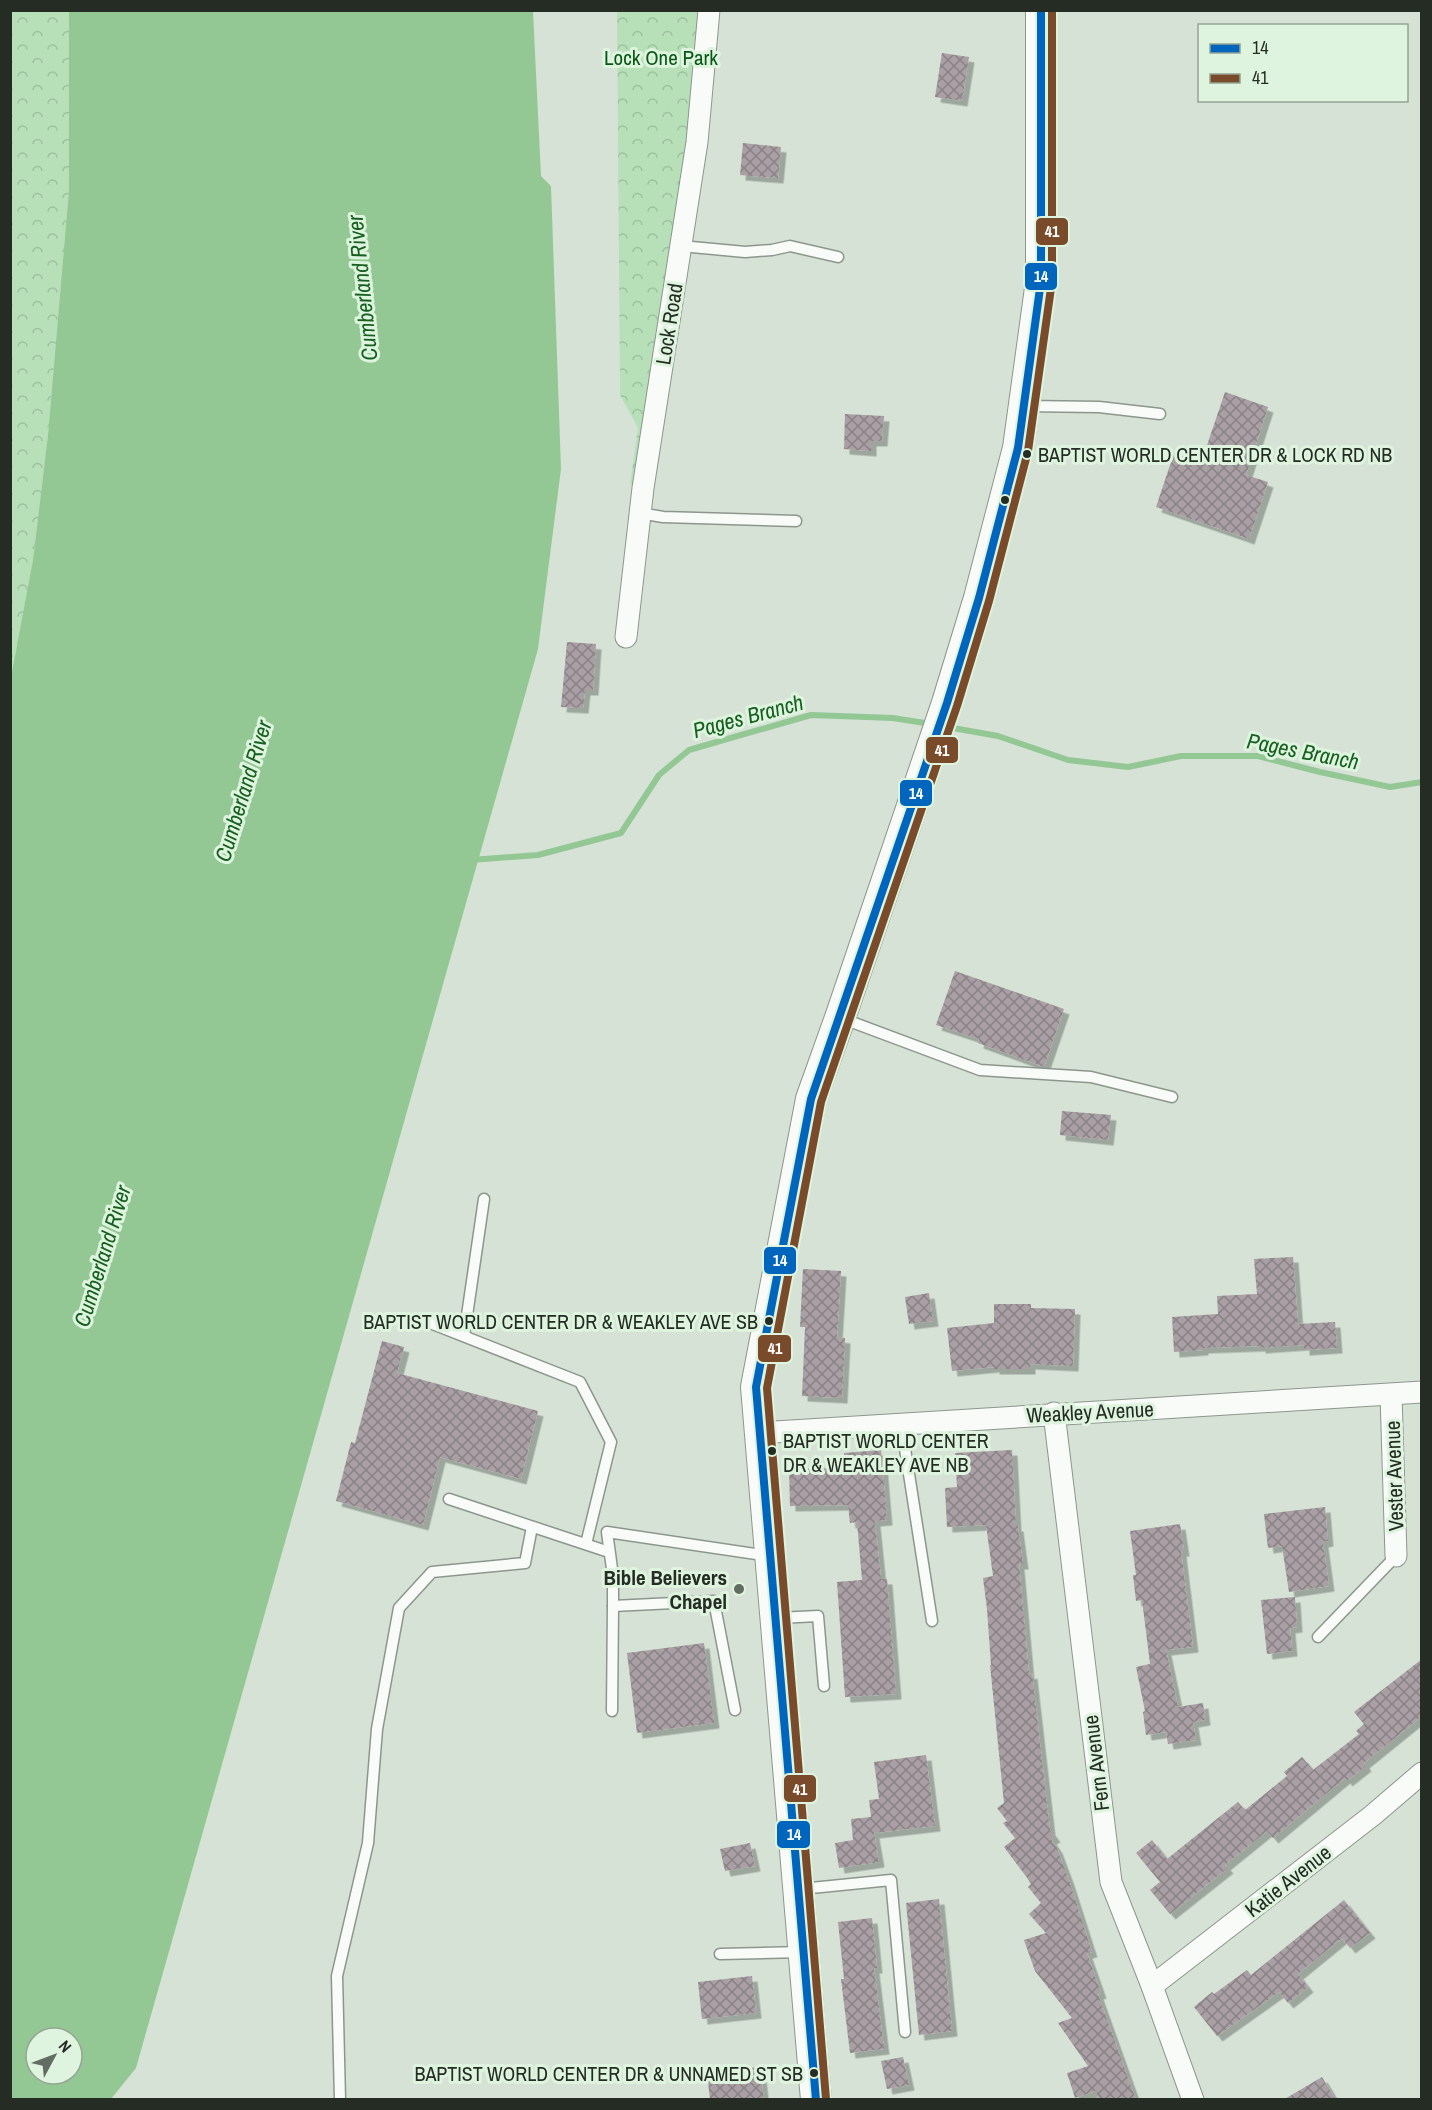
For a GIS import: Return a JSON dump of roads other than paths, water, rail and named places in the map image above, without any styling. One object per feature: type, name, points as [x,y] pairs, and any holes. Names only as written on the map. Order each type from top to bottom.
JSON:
[{"type":"street","name":"Lock Road","points":[[626,637],[640,513],[697,142],[708,10]]},
{"type":"street","points":[[816,2100],[758,1433],[756,1387],[810,1099],[840,1018],[947,703],[979,598],[1018,448],[1041,281],[1041,10]]},
{"type":"street","name":"Weakley Avenue","points":[[758,1433],[1422,1392]]},
{"type":"street","name":"Vester Avenue","points":[[1392,1395],[1396,1556]]},
{"type":"street","name":"Fern Avenue","points":[[1054,1413],[1111,1882],[1152,1986],[1192,2100]]},
{"type":"street","name":"Katie Avenue","points":[[1152,1986],[1373,1815],[1422,1773]]},
{"type":"lane","points":[[681,246],[745,252],[790,246],[838,257]]},
{"type":"lane","points":[[1024,406],[1099,407],[1160,414]]},
{"type":"lane","points":[[640,513],[663,517],[795,521]]},
{"type":"lane","points":[[840,1018],[980,1070],[1091,1077],[1172,1097]]},
{"type":"lane","points":[[464,1336],[484,1199]]},
{"type":"lane","points":[[425,1321],[580,1382],[611,1442],[586,1544]]},
{"type":"lane","points":[[901,1424],[932,1622]]},
{"type":"lane","points":[[449,1499],[609,1552]]},
{"type":"lane","points":[[340,2100],[337,1976],[368,1843],[377,1729],[399,1608],[432,1572],[525,1563],[532,1527]]},
{"type":"lane","points":[[612,1711],[613,1575],[607,1532],[769,1556]]},
{"type":"lane","points":[[1318,1637],[1396,1556]]},
{"type":"lane","points":[[613,1605],[714,1601],[735,1710]]},
{"type":"lane","points":[[775,1618],[818,1616],[824,1686]]},
{"type":"lane","points":[[798,1889],[891,1880],[905,2032]]},
{"type":"lane","points":[[720,1954],[804,1952]]},
{"type":"water","name":"Cumberland River","points":[[69,11],[533,11],[541,176],[551,186],[561,469],[538,649],[136,2068],[111,2099],[11,2100],[10,683],[33,560],[48,435],[69,190]]},
{"type":"waterway","name":"Pages Branch","points":[[471,860],[538,855],[621,833],[659,775],[689,750],[811,715],[893,718],[931,724]]},
{"type":"waterway","name":"Pages Branch","points":[[947,727],[998,736],[1068,760],[1128,767],[1181,756],[1258,756],[1390,787],[1422,782]]},
{"type":"place","name":"BAPTIST WORLD CENTER DR & LOCK RD NB","points":[[1027,454]]},
{"type":"place","name":"BAPTIST WORLD CENTER DR & WEAKLEY AVE SB","points":[[769,1321]]},
{"type":"place","name":"BAPTIST WORLD CENTER DR & WEAKLEY AVE NB","points":[[772,1451]]},
{"type":"place","name":"Bible Believers Chapel","points":[[739,1589]]},
{"type":"place","name":"BAPTIST WORLD CENTER DR & UNNAMED ST SB","points":[[814,2073]]},
{"type":"park label","name":"Lock One Park","points":[[661,57]]}]
